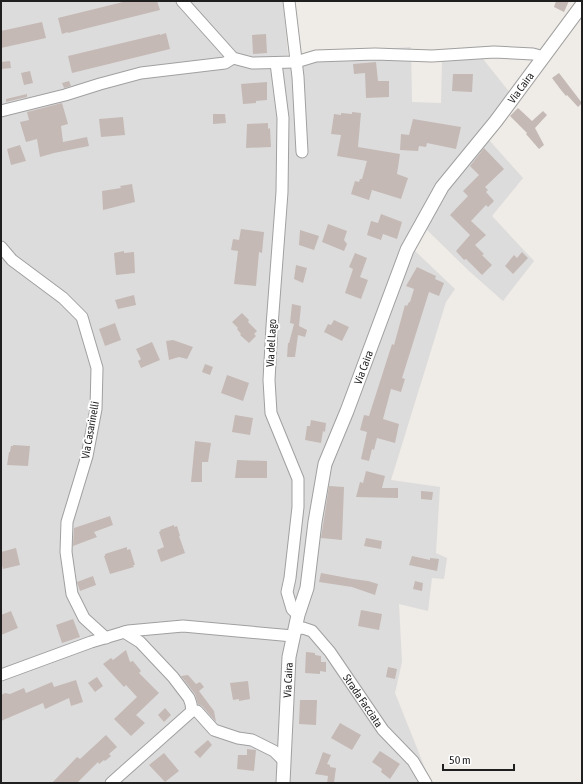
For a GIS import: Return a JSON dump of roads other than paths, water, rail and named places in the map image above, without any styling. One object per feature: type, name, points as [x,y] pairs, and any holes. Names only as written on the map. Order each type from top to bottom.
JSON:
[{"type":"street","points":[[182,1],[233,58],[252,63],[296,62],[316,56],[375,54],[432,56],[494,52],[533,54],[544,57]]},
{"type":"street","points":[[289,1],[296,62],[302,152]]},
{"type":"street","name":"Via Caira","points":[[282,783],[289,657],[298,616],[307,588],[315,522],[326,464],[407,250],[442,187],[496,121],[582,5]]},
{"type":"street","points":[[1,111],[66,95],[141,72],[226,63],[233,58]]},
{"type":"street","name":"Via del Lago","points":[[276,63],[283,118],[282,192],[269,380],[271,413],[298,479],[298,507],[287,592],[292,609],[298,616]]},
{"type":"street","name":"Via Casarinelli","points":[[1,247],[12,260],[63,298],[82,317],[97,368],[96,409],[87,456],[67,522],[66,552],[72,594],[84,618],[106,638]]},
{"type":"street","name":"Strada Facciata","points":[[1,675],[124,632],[183,626],[294,632],[303,628],[312,631],[330,652],[383,730],[413,761],[426,783]]},
{"type":"street","points":[[124,632],[140,642],[173,677],[188,698],[192,711]]},
{"type":"street","points":[[111,783],[192,711],[197,711],[214,730],[238,738],[252,740],[274,752],[284,762]]}]
